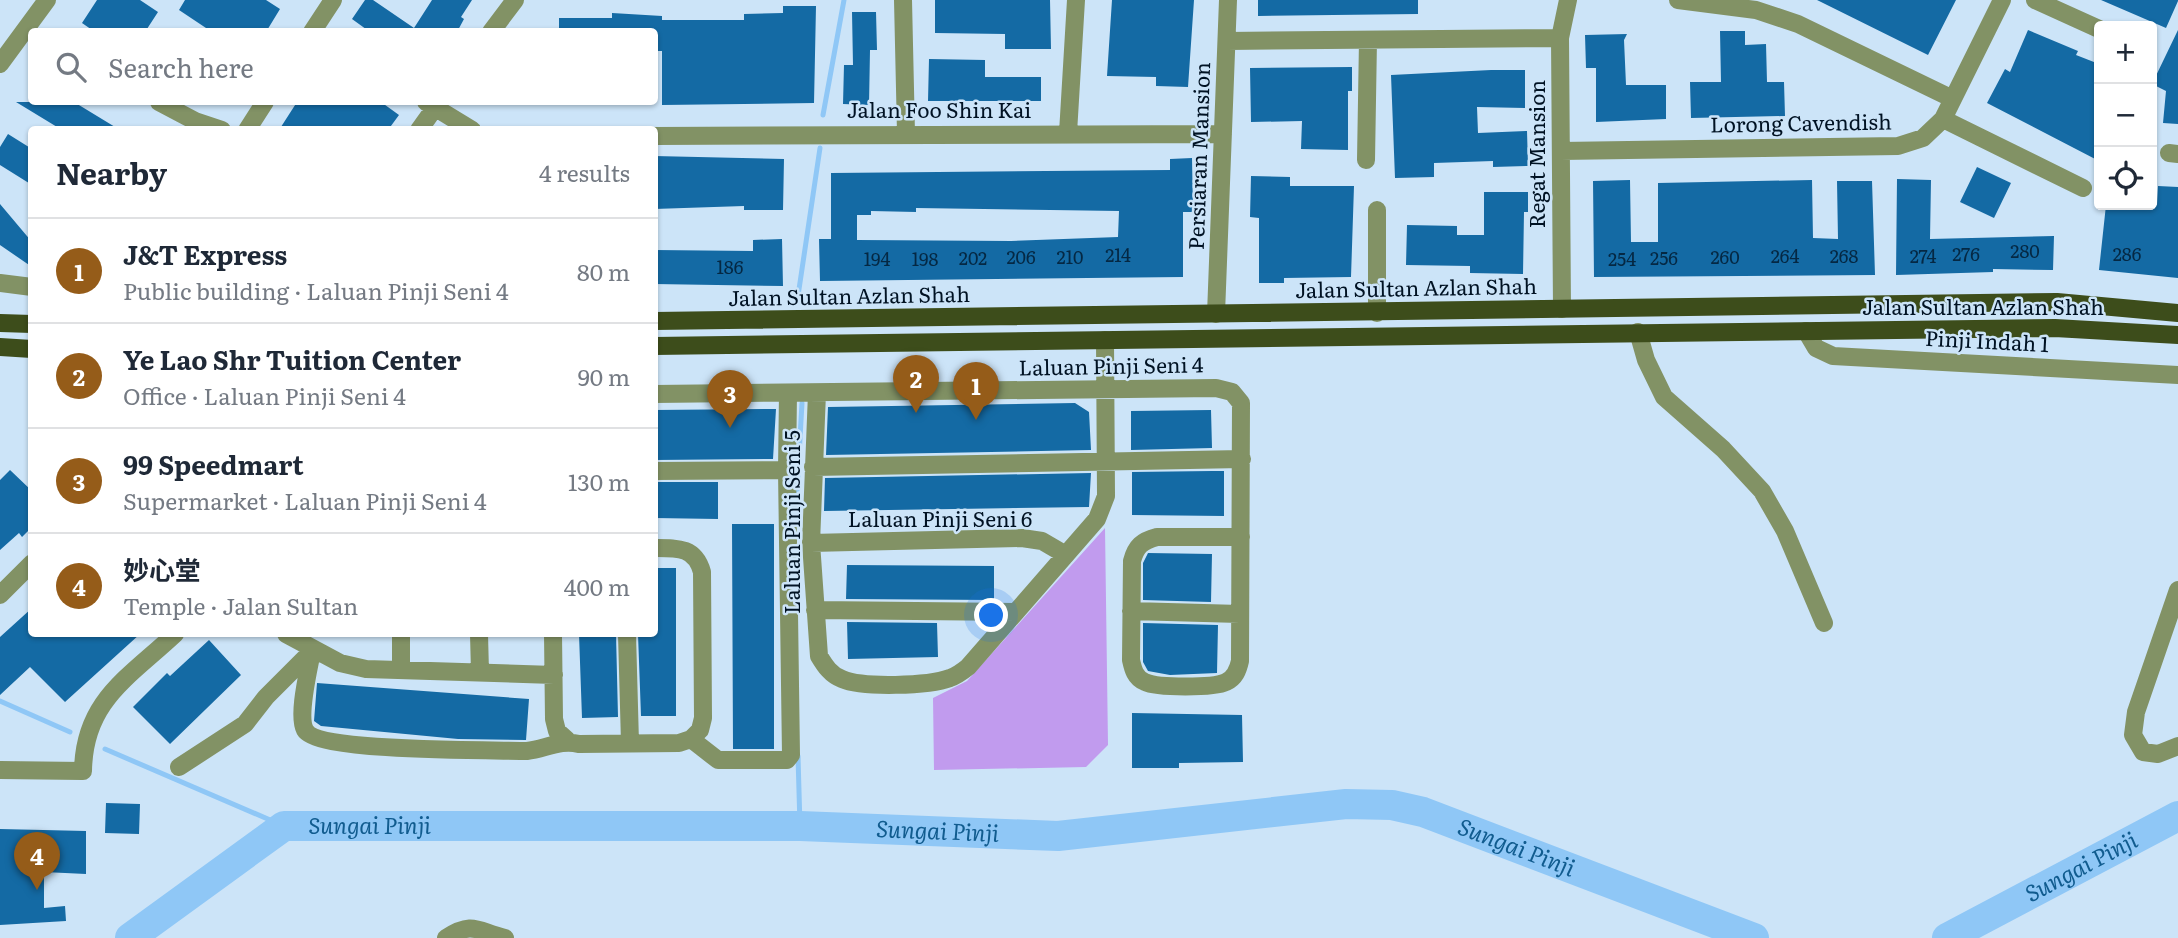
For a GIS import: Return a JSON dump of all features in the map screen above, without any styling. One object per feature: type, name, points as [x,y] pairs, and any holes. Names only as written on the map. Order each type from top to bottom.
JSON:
[{"type":"main road","name":"Jalan Sultan Azlan Shah","points":[[658,321],[2057,302],[2178,313]]},
{"type":"main road","points":[[884,320],[999,330],[1084,329],[1096,332],[1105,340]]},
{"type":"main road","points":[[0,323],[28,324]]},
{"type":"main road","name":"Jalan Sultan Azlan Shah","points":[[658,346],[2055,328],[2178,335]]},
{"type":"main road","points":[[0,347],[28,349]]},
{"type":"street","points":[[40,27],[47,0]]},
{"type":"street","points":[[315,28],[332,0]]},
{"type":"street","points":[[494,28],[515,0]]},
{"type":"street","points":[[903,0],[906,133]]},
{"type":"street","points":[[1068,133],[1076,0]]},
{"type":"street","name":"Persiaran Mansion","points":[[1216,314],[1228,0]]},
{"type":"street","name":"Regat Mansion","points":[[1562,309],[1560,38],[1568,0]]},
{"type":"street","points":[[1678,0],[1756,10],[1798,24],[1953,99]]},
{"type":"street","name":"Lorong Cavendish","points":[[1561,151],[1898,146],[1923,138],[1944,119],[2002,0]]},
{"type":"street","points":[[2035,0],[2094,27]]},
{"type":"street","points":[[0,64],[28,38]]},
{"type":"street","points":[[1227,41],[1560,38]]},
{"type":"street","points":[[1366,160],[1368,40]]},
{"type":"street","points":[[165,105],[210,126]]},
{"type":"street","points":[[250,126],[263,105]]},
{"type":"street","points":[[421,126],[433,105]]},
{"type":"street","points":[[437,105],[466,126]]},
{"type":"street","points":[[1944,119],[2083,188]]},
{"type":"street","name":"Jalan Foo Shin Kai","points":[[658,136],[1223,134]]},
{"type":"street","points":[[1377,210],[1377,313]]},
{"type":"street","points":[[0,283],[28,286]]},
{"type":"street","name":"Pinji Indah 1","points":[[1806,331],[1816,348],[1833,356],[2178,375]]},
{"type":"street","points":[[1638,332],[1646,360],[1664,397],[1723,449],[1762,491],[1786,531],[1824,623]]},
{"type":"street","name":"Laluan Pinji Seni 5","points":[[817,393],[811,543],[814,610],[820,656],[828,670],[841,679],[859,684],[927,682],[950,678],[968,667],[1097,519],[1106,496],[1105,340]]},
{"type":"street","name":"Laluan Pinji Seni 4","points":[[658,394],[1216,388],[1232,392],[1241,403],[1242,459]]},
{"type":"street","points":[[691,739],[718,760],[788,760],[791,755],[788,393]]},
{"type":"street","points":[[813,467],[1242,459],[1240,661],[1237,673],[1227,682],[1215,685],[1155,685],[1143,681],[1134,672],[1131,660],[1132,561],[1136,549],[1145,540],[1157,537],[1241,537]]},
{"type":"street","points":[[658,471],[787,470]]},
{"type":"street","name":"Laluan Pinji Seni 6","points":[[811,543],[1022,538],[1042,541],[1066,555]]},
{"type":"street","points":[[553,637],[554,719],[557,732],[566,740],[579,744],[679,743],[691,739],[700,730],[703,718],[702,572],[699,560],[689,551],[658,548]]},
{"type":"street","points":[[0,595],[28,568]]},
{"type":"street","points":[[2178,590],[2136,712],[2133,735],[2143,752],[2158,754],[2178,746]]},
{"type":"street","points":[[814,610],[1016,612]]},
{"type":"street","points":[[1131,611],[1240,614]]},
{"type":"street","points":[[0,770],[83,771],[83,743],[92,719],[105,700],[172,637]]},
{"type":"street","points":[[291,637],[312,651],[340,663],[366,669],[554,675]]},
{"type":"street","points":[[401,637],[401,670]]},
{"type":"street","points":[[479,637],[480,672]]},
{"type":"street","points":[[627,637],[629,743]]},
{"type":"street","points":[[312,651],[302,711],[304,729],[313,739],[350,745],[527,751],[566,740]]},
{"type":"street","points":[[179,767],[245,724],[266,697],[312,651]]},
{"type":"street","points":[[446,938],[470,927],[505,938]]},
{"type":"shaded area","points":[[1105,528],[1108,745],[1086,767],[934,770],[933,698],[967,681]]},
{"type":"building","points":[[97,0],[140,0],[158,12],[148,28],[89,28],[82,23]]},
{"type":"building","points":[[185,0],[266,0],[280,9],[268,28],[206,28],[179,10]]},
{"type":"building","points":[[365,0],[373,0],[414,28],[364,28],[352,19]]},
{"type":"building","points":[[432,0],[472,0],[461,17],[464,19],[459,28],[414,28]]},
{"type":"building","points":[[935,0],[1050,0],[1051,49],[1005,49],[1005,34],[935,33]]},
{"type":"building","points":[[1112,0],[1194,0],[1188,87],[1156,86],[1156,77],[1107,76]]},
{"type":"building","points":[[1258,0],[1418,0],[1418,14],[1258,16]]},
{"type":"building","points":[[1817,0],[1956,0],[1928,55]]},
{"type":"building","points":[[2101,0],[2178,0],[2166,28],[2157,24],[2157,21],[2150,21]]},
{"type":"building","points":[[783,6],[816,6],[814,103],[662,105],[662,51],[658,51],[658,28],[559,28],[559,18],[612,18],[612,13],[662,16],[662,20],[744,20],[744,14],[783,13]]},
{"type":"building","points":[[852,12],[876,12],[877,50],[870,50],[869,105],[843,104],[844,65],[853,65]]},
{"type":"building","points":[[2028,30],[2078,51],[2076,55],[2094,62],[2094,158],[1987,103],[2005,69],[2010,72]]},
{"type":"building","points":[[2178,30],[2178,124],[2163,123],[2166,91],[2157,86],[2157,74]]},
{"type":"building","points":[[1720,31],[1745,31],[1745,45],[1766,44],[1767,82],[1784,82],[1785,116],[1691,118],[1690,82],[1721,82]]},
{"type":"building","points":[[1627,34],[1624,40],[1626,85],[1666,85],[1666,119],[1596,122],[1596,68],[1586,68],[1585,35]]},
{"type":"building","points":[[929,59],[985,60],[985,77],[1041,77],[1041,101],[928,101]]},
{"type":"building","points":[[1352,67],[1352,91],[1348,91],[1348,150],[1301,149],[1302,121],[1251,122],[1250,68]]},
{"type":"building","points":[[1525,70],[1525,108],[1477,107],[1478,133],[1527,131],[1528,166],[1493,167],[1493,161],[1434,163],[1434,177],[1395,178],[1391,75]]},
{"type":"building","points":[[16,102],[28,102],[28,105],[79,105],[113,126],[55,126]]},
{"type":"building","points":[[295,105],[385,105],[399,115],[391,126],[282,126]]},
{"type":"building","points":[[8,134],[28,146],[28,182],[0,165],[0,147]]},
{"type":"building","points":[[658,156],[784,159],[783,210],[744,210],[744,206],[658,209]]},
{"type":"building","points":[[1192,158],[1193,212],[1183,212],[1183,277],[820,281],[819,239],[831,239],[831,173],[1170,170],[1170,159]],"holes":[[[916,208],[1119,211],[1118,237],[1011,241],[857,240],[857,215],[871,215],[871,211],[916,212]]]},
{"type":"building","points":[[1977,167],[2011,183],[1994,218],[1960,202]]},
{"type":"building","points":[[1251,176],[1290,177],[1290,186],[1354,186],[1351,277],[1284,278],[1284,283],[1259,283],[1259,218],[1250,217]]},
{"type":"building","points":[[1897,179],[1931,180],[1930,239],[2054,236],[2053,270],[1993,269],[1993,272],[1896,275]]},
{"type":"building","points":[[1630,180],[1631,242],[1658,242],[1658,183],[1812,180],[1813,238],[1838,239],[1837,181],[1872,181],[1875,275],[1594,277],[1593,181]]},
{"type":"building","points":[[2158,186],[2178,187],[2178,278],[2099,270],[2105,210],[2157,210]]},
{"type":"building","points":[[1484,192],[1528,192],[1528,212],[1524,212],[1523,274],[1470,273],[1470,266],[1406,265],[1407,225],[1457,226],[1457,235],[1484,235]]},
{"type":"building","points":[[0,204],[28,237],[28,264],[0,245]]},
{"type":"building","points":[[782,239],[783,286],[658,284],[658,250],[753,251],[753,240]]},
{"type":"building","points":[[1075,403],[1089,412],[1091,450],[826,455],[828,407]]},
{"type":"building","points":[[776,409],[773,459],[658,460],[658,410]]},
{"type":"building","points":[[1211,410],[1212,448],[1131,450],[1131,411]]},
{"type":"building","points":[[10,470],[28,487],[28,531],[22,537],[19,533],[0,550],[0,480]]},
{"type":"building","points":[[1224,471],[1224,516],[1132,515],[1132,472]]},
{"type":"building","points":[[1091,473],[1089,507],[824,511],[825,478]]},
{"type":"building","points":[[658,482],[718,482],[718,519],[658,518]]},
{"type":"building","points":[[732,524],[774,524],[774,749],[733,749]]},
{"type":"building","points":[[1148,553],[1212,554],[1211,602],[1143,600],[1143,563]]},
{"type":"building","points":[[847,565],[994,566],[994,600],[846,599]]},
{"type":"building","points":[[658,568],[676,568],[676,716],[641,716],[638,637],[658,637]]},
{"type":"building","points":[[28,612],[28,637],[137,637],[65,702],[30,667],[0,695],[0,637]]},
{"type":"building","points":[[847,622],[937,623],[938,657],[848,659]]},
{"type":"building","points":[[1143,623],[1218,625],[1217,673],[1170,675],[1148,671],[1143,662]]},
{"type":"building","points":[[579,637],[616,637],[618,717],[582,718]]},
{"type":"building","points":[[209,640],[241,675],[170,744],[133,707],[167,673],[170,676]]},
{"type":"building","points":[[317,683],[529,699],[526,740],[458,739],[321,726],[314,721]]},
{"type":"building","points":[[1132,713],[1242,715],[1243,762],[1179,763],[1179,768],[1132,768]]},
{"type":"building","points":[[106,803],[140,804],[139,834],[105,833]]},
{"type":"building","points":[[0,829],[86,831],[86,874],[44,872],[44,908],[65,906],[66,921],[0,925]]},
{"type":"waterway","points":[[823,115],[844,0]]},
{"type":"waterway","points":[[798,296],[820,148]]},
{"type":"waterway","points":[[796,508],[802,403]]},
{"type":"waterway","points":[[0,701],[70,732]]},
{"type":"waterway","points":[[105,749],[284,826]]},
{"type":"waterway","points":[[798,756],[800,826]]},
{"type":"waterway","name":"Sungai Pinji","points":[[130,938],[284,826],[800,826],[1058,836],[1346,804],[1392,805],[1423,812],[1754,938]]},
{"type":"waterway","name":"Sungai Pinji","points":[[1947,938],[2178,816]]},
{"type":"place","name":"Ye Lao Shr Tuition Center","points":[[916,413]]},
{"type":"place","name":"J&T Express","points":[[976,420]]},
{"type":"place","name":"99 Speedmart","points":[[730,428]]},
{"type":"place","name":"妙心堂","points":[[37,890]]}]
